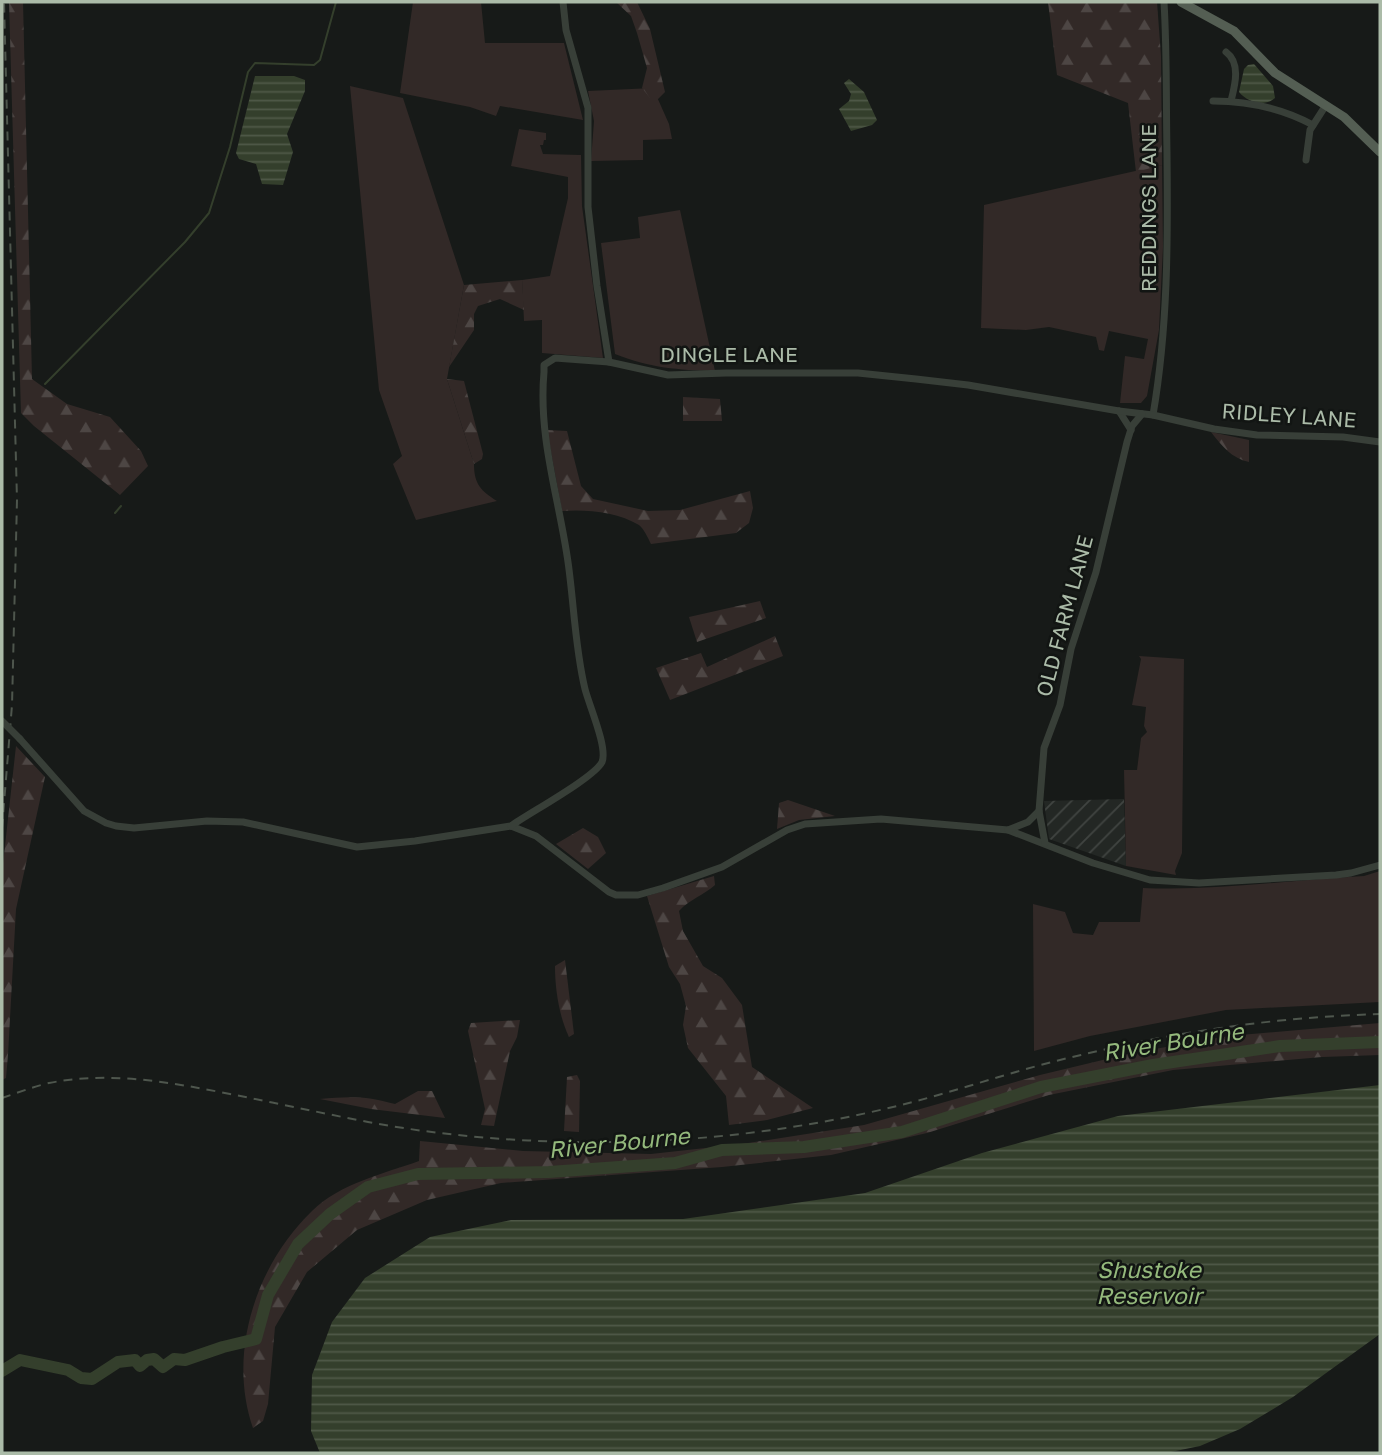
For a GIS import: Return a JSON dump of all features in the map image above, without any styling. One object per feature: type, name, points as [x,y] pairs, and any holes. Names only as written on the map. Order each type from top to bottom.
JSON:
[{"type":"main road","points":[[1181,2],[1234,31],[1275,73],[1352,123],[1380,152]]},
{"type":"street","points":[[563,2],[566,30],[587,108],[588,207],[609,362]]},
{"type":"street","name":"REDDINGS LANE","points":[[1153,415],[1166,318],[1168,251],[1164,2]]},
{"type":"street","points":[[1226,51],[1235,65],[1236,78],[1231,101]]},
{"type":"street","points":[[1213,101],[1231,101],[1292,113],[1313,125]]},
{"type":"street","points":[[1306,160],[1313,125],[1326,105]]},
{"type":"street","name":"DINGLE LANE","points":[[511,826],[591,774],[601,763],[603,755],[581,667],[568,562],[546,453],[544,365],[555,358],[609,362],[668,375],[858,373],[968,385],[1153,415]]},
{"type":"street","points":[[1119,411],[1131,430]]},
{"type":"street","name":"OLD FARM LANE","points":[[1045,843],[1039,811],[1044,748],[1060,705],[1070,649],[1096,572],[1131,430],[1142,414]]},
{"type":"street","name":"RIDLEY LANE","points":[[1153,415],[1214,429],[1257,435],[1343,437],[1380,442]]},
{"type":"street","points":[[2,721],[85,811],[116,826],[134,828],[207,821],[243,822],[357,847],[511,826],[527,831],[609,892],[627,895],[663,888],[722,867],[787,830],[805,824],[835,820],[894,819],[1008,830],[1118,872],[1170,882],[1208,883],[1336,875],[1380,865]]},
{"type":"street","points":[[1008,830],[1028,822],[1039,811]]},
{"type":"street","points":[[527,831],[530,812]]},
{"type":"shaded area","points":[[1124,799],[1126,866],[1049,839],[1044,801]]},
{"type":"green space","points":[[9,2],[23,2],[32,379],[67,404],[110,417],[141,451],[148,466],[120,495],[21,413]]},
{"type":"green space","points":[[413,2],[481,2],[485,43],[564,43],[583,120],[500,106],[496,116],[470,107],[400,93]]},
{"type":"green space","points":[[616,2],[637,2],[650,29],[665,92],[658,99],[650,98],[642,88],[647,68],[637,33],[631,16]]},
{"type":"green space","points":[[1048,2],[1157,2],[1161,56],[1162,165],[1136,172],[1128,103],[1057,75]]},
{"type":"green space","points":[[350,86],[403,98],[464,285],[447,379],[474,464],[477,482],[497,501],[416,520],[393,464],[402,456],[379,390]]},
{"type":"green space","points":[[653,88],[669,124],[672,139],[643,140],[643,160],[591,161],[594,121],[588,91]]},
{"type":"green space","points":[[519,129],[546,133],[546,140],[540,145],[543,154],[581,155],[582,206],[603,358],[542,353],[542,320],[524,321],[522,280],[550,276],[568,198],[568,177],[511,166]]},
{"type":"green space","points":[[1162,165],[1163,247],[1159,330],[1147,396],[1141,403],[1120,403],[1125,356],[1144,359],[1148,339],[1109,331],[1104,351],[1099,350],[1096,337],[1049,327],[1026,330],[981,328],[984,205]]},
{"type":"green space","points":[[680,210],[715,371],[664,367],[615,354],[601,243],[640,238],[638,217]]},
{"type":"green space","points":[[522,280],[524,310],[500,299],[478,306],[474,314],[474,330],[449,367],[464,285]]},
{"type":"green space","points":[[447,379],[464,381],[483,454],[482,459],[474,464]]},
{"type":"green space","points":[[683,397],[720,399],[722,421],[683,421]]},
{"type":"green space","points":[[547,430],[567,431],[581,486],[593,499],[648,511],[680,510],[750,491],[753,508],[749,523],[736,533],[651,544],[639,525],[621,517],[591,511],[562,511]]},
{"type":"green space","points":[[1211,432],[1249,440],[1249,462],[1223,447]]},
{"type":"green space","points":[[760,601],[766,618],[697,642],[689,617]]},
{"type":"green space","points":[[775,636],[783,656],[670,700],[656,668],[701,653],[707,667]]},
{"type":"green space","points":[[1139,656],[1184,659],[1182,853],[1176,875],[1126,866],[1124,770],[1137,770],[1141,738],[1147,732],[1144,726],[1146,707],[1132,705],[1141,659]]},
{"type":"green space","points":[[16,746],[45,777],[16,909],[8,1055],[6,1078],[2,1080],[2,873]]},
{"type":"green space","points":[[788,800],[835,816],[799,820],[777,829],[779,803]]},
{"type":"green space","points":[[583,828],[598,837],[606,853],[588,869],[556,844]]},
{"type":"green space","points":[[1380,871],[1380,1002],[1226,1010],[1090,1036],[1034,1051],[1033,904],[1065,912],[1073,933],[1093,935],[1099,922],[1140,922],[1143,888],[1254,885],[1364,876]]},
{"type":"green space","points":[[714,876],[715,885],[679,911],[683,931],[703,966],[722,978],[742,1005],[752,1067],[813,1108],[767,1120],[729,1125],[726,1096],[688,1048],[683,1025],[686,1006],[680,984],[669,967],[647,896]]},
{"type":"green space","points":[[565,960],[574,1034],[569,1037],[560,1011],[555,975],[555,966]]},
{"type":"green space","points":[[520,1020],[517,1037],[510,1051],[494,1126],[481,1125],[485,1109],[468,1031],[471,1023]]},
{"type":"green space","points":[[1380,1023],[1380,1055],[1322,1057],[1173,1070],[1049,1095],[927,1133],[831,1155],[722,1167],[501,1183],[427,1200],[357,1230],[307,1272],[275,1327],[268,1404],[263,1421],[253,1428],[243,1370],[245,1341],[262,1284],[276,1257],[292,1233],[323,1201],[363,1180],[419,1161],[420,1141],[523,1151],[651,1154],[742,1144],[864,1125],[1040,1075],[1132,1053],[1229,1036]]},
{"type":"green space","points":[[577,1075],[580,1081],[579,1132],[564,1131],[567,1077]]},
{"type":"green space","points":[[418,1091],[432,1091],[445,1118],[371,1109],[320,1099],[358,1097],[395,1104]]},
{"type":"water","points":[[1254,64],[1273,86],[1275,98],[1271,101],[1257,102],[1247,99],[1239,92],[1244,69]]},
{"type":"water","points":[[255,76],[294,76],[305,80],[305,91],[287,134],[293,152],[283,185],[262,184],[256,164],[239,159],[236,153]]},
{"type":"water","points":[[849,79],[864,92],[877,120],[872,125],[851,131],[839,109],[849,101],[851,94],[844,83]]},
{"type":"water","name":"Shustoke Reservoir","points":[[1380,1085],[1380,1334],[1293,1397],[1240,1429],[1200,1446],[1166,1453],[320,1453],[311,1431],[312,1375],[332,1322],[365,1278],[430,1237],[511,1220],[683,1219],[865,1193],[982,1153],[1118,1116]]},
{"type":"waterway","points":[[45,384],[185,242],[209,213],[230,147],[248,72],[255,63],[314,65],[320,60],[336,2]]},
{"type":"waterway","points":[[115,513],[121,506]]},
{"type":"waterway","name":"River Bourne","points":[[2,1371],[20,1360],[68,1370],[81,1378],[92,1379],[118,1362],[135,1360],[140,1366],[147,1360],[154,1359],[163,1367],[174,1359],[185,1360],[256,1339],[268,1295],[298,1244],[330,1214],[368,1187],[418,1174],[549,1172],[675,1163],[722,1150],[804,1147],[902,1132],[1041,1087],[1153,1065],[1280,1046],[1380,1042]]},
{"type":"railway","points":[[2,828],[12,705],[17,500],[4,2]]},
{"type":"railway","points":[[2,1098],[49,1083],[117,1078],[185,1086],[368,1122],[459,1135],[582,1142],[686,1139],[760,1132],[833,1120],[927,1098],[1059,1060],[1155,1039],[1267,1022],[1380,1014]]}]
